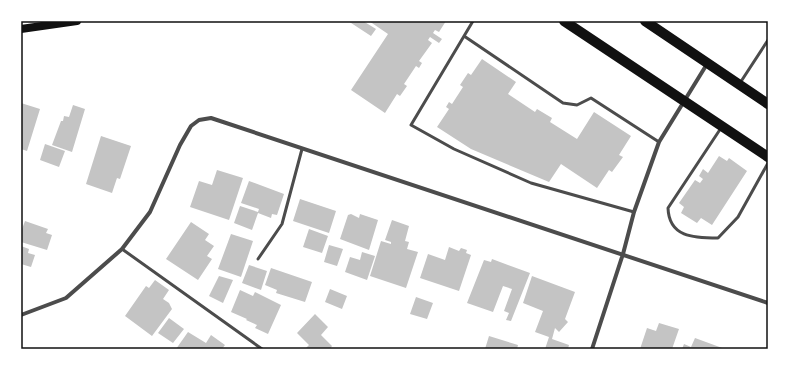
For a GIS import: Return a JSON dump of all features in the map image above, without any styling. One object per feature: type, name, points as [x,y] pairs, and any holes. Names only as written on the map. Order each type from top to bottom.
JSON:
[{"type":"main road","points":[[21,29],[77,21]]},
{"type":"main road","points":[[564,21],[768,157]]},
{"type":"main road","points":[[645,21],[768,104]]},
{"type":"street","points":[[592,349],[623,254],[634,212],[659,142],[708,64]]},
{"type":"street","points":[[21,315],[66,298],[122,249],[150,212],[180,145],[191,126],[200,120],[211,118],[768,303]]},
{"type":"lane","points":[[473,21],[411,125],[454,149],[531,183],[634,212]]},
{"type":"lane","points":[[464,36],[563,103],[578,105],[591,98],[659,142]]},
{"type":"lane","points":[[739,84],[768,40]]},
{"type":"lane","points":[[722,126],[668,208],[668,219],[671,226],[681,233],[703,238],[718,238],[738,218],[768,163]]},
{"type":"lane","points":[[258,259],[282,224],[302,149]]},
{"type":"lane","points":[[122,249],[262,349]]},
{"type":"building","points":[[348,21],[363,21],[376,29],[371,36]]},
{"type":"building","points":[[369,21],[446,21],[439,32],[435,30],[433,33],[442,39],[439,43],[430,37],[428,40],[432,43],[419,61],[422,63],[419,68],[416,66],[404,84],[407,86],[400,96],[397,94],[385,113],[351,90],[388,34]]},
{"type":"building","points":[[482,59],[516,82],[508,94],[535,112],[537,109],[552,118],[550,122],[577,139],[594,112],[631,136],[619,155],[623,157],[612,172],[609,170],[597,188],[561,164],[549,182],[471,149],[437,127],[449,109],[446,107],[449,102],[452,104],[463,87],[460,85],[468,73],[471,75]]},
{"type":"building","points":[[21,103],[40,109],[27,151],[21,149]]},
{"type":"building","points":[[73,105],[85,109],[72,152],[52,145],[61,121],[63,121],[64,116],[69,117]]},
{"type":"building","points":[[101,136],[131,146],[120,179],[117,178],[112,193],[86,184]]},
{"type":"building","points":[[45,144],[65,151],[59,167],[40,160]]},
{"type":"building","points":[[719,156],[727,161],[729,158],[747,171],[712,225],[701,218],[697,223],[681,213],[684,207],[679,203],[695,180],[700,183],[703,179],[699,176],[703,169],[708,173]]},
{"type":"building","points":[[217,170],[243,178],[229,220],[190,207],[199,181],[212,185]]},
{"type":"building","points":[[249,181],[284,194],[277,215],[272,214],[271,218],[258,213],[252,230],[234,223],[240,206],[258,212],[259,209],[241,203]]},
{"type":"building","points":[[300,199],[336,211],[329,233],[293,221]]},
{"type":"building","points":[[351,214],[359,218],[360,214],[378,220],[369,250],[340,239],[348,215]]},
{"type":"building","points":[[392,220],[409,226],[405,241],[409,242],[407,249],[418,252],[406,288],[370,276],[381,241],[391,244],[391,242],[385,240]]},
{"type":"building","points":[[25,221],[48,229],[46,233],[52,235],[47,250],[21,242],[21,229]]},
{"type":"building","points":[[191,222],[209,234],[205,240],[214,246],[207,256],[212,259],[198,280],[166,259]]},
{"type":"building","points":[[309,229],[328,236],[322,253],[303,247]]},
{"type":"building","points":[[231,234],[253,241],[241,277],[218,269]]},
{"type":"building","points":[[329,245],[343,249],[337,266],[324,262]]},
{"type":"building","points":[[21,246],[29,249],[28,253],[35,255],[31,267],[21,264]]},
{"type":"building","points":[[449,247],[459,251],[461,248],[467,250],[466,253],[471,255],[459,291],[420,278],[428,254],[445,260]]},
{"type":"building","points":[[362,252],[375,256],[367,280],[345,272],[350,257],[360,260]]},
{"type":"building","points":[[492,259],[530,273],[511,321],[506,320],[509,313],[504,311],[512,289],[503,286],[493,312],[467,303],[484,260],[491,262]]},
{"type":"building","points":[[249,265],[267,271],[261,290],[242,283]]},
{"type":"building","points":[[271,268],[312,282],[305,302],[276,293],[277,290],[265,285]]},
{"type":"building","points":[[219,276],[233,280],[223,303],[209,296]]},
{"type":"building","points":[[532,276],[575,292],[565,319],[568,322],[559,332],[555,328],[552,339],[569,345],[568,349],[545,349],[549,337],[535,332],[543,311],[523,303]]},
{"type":"building","points":[[155,280],[169,290],[163,299],[169,303],[172,309],[152,336],[125,316],[146,286],[149,288]]},
{"type":"building","points":[[330,289],[347,296],[342,309],[325,302]]},
{"type":"building","points":[[240,290],[253,296],[255,292],[281,305],[268,334],[255,328],[257,325],[246,320],[247,319],[231,312]]},
{"type":"building","points":[[416,297],[433,303],[427,319],[410,314]]},
{"type":"building","points":[[315,314],[328,327],[321,335],[332,346],[330,349],[305,349],[309,345],[297,333]]},
{"type":"building","points":[[169,318],[184,329],[173,343],[158,333]]},
{"type":"building","points":[[659,323],[679,329],[672,349],[640,349],[647,328],[656,331]]},
{"type":"building","points":[[188,332],[206,343],[211,335],[225,345],[222,349],[176,349]]},
{"type":"building","points":[[489,336],[518,345],[517,349],[485,349]]},
{"type":"building","points":[[695,338],[725,349],[682,349],[684,344],[691,347]]}]
